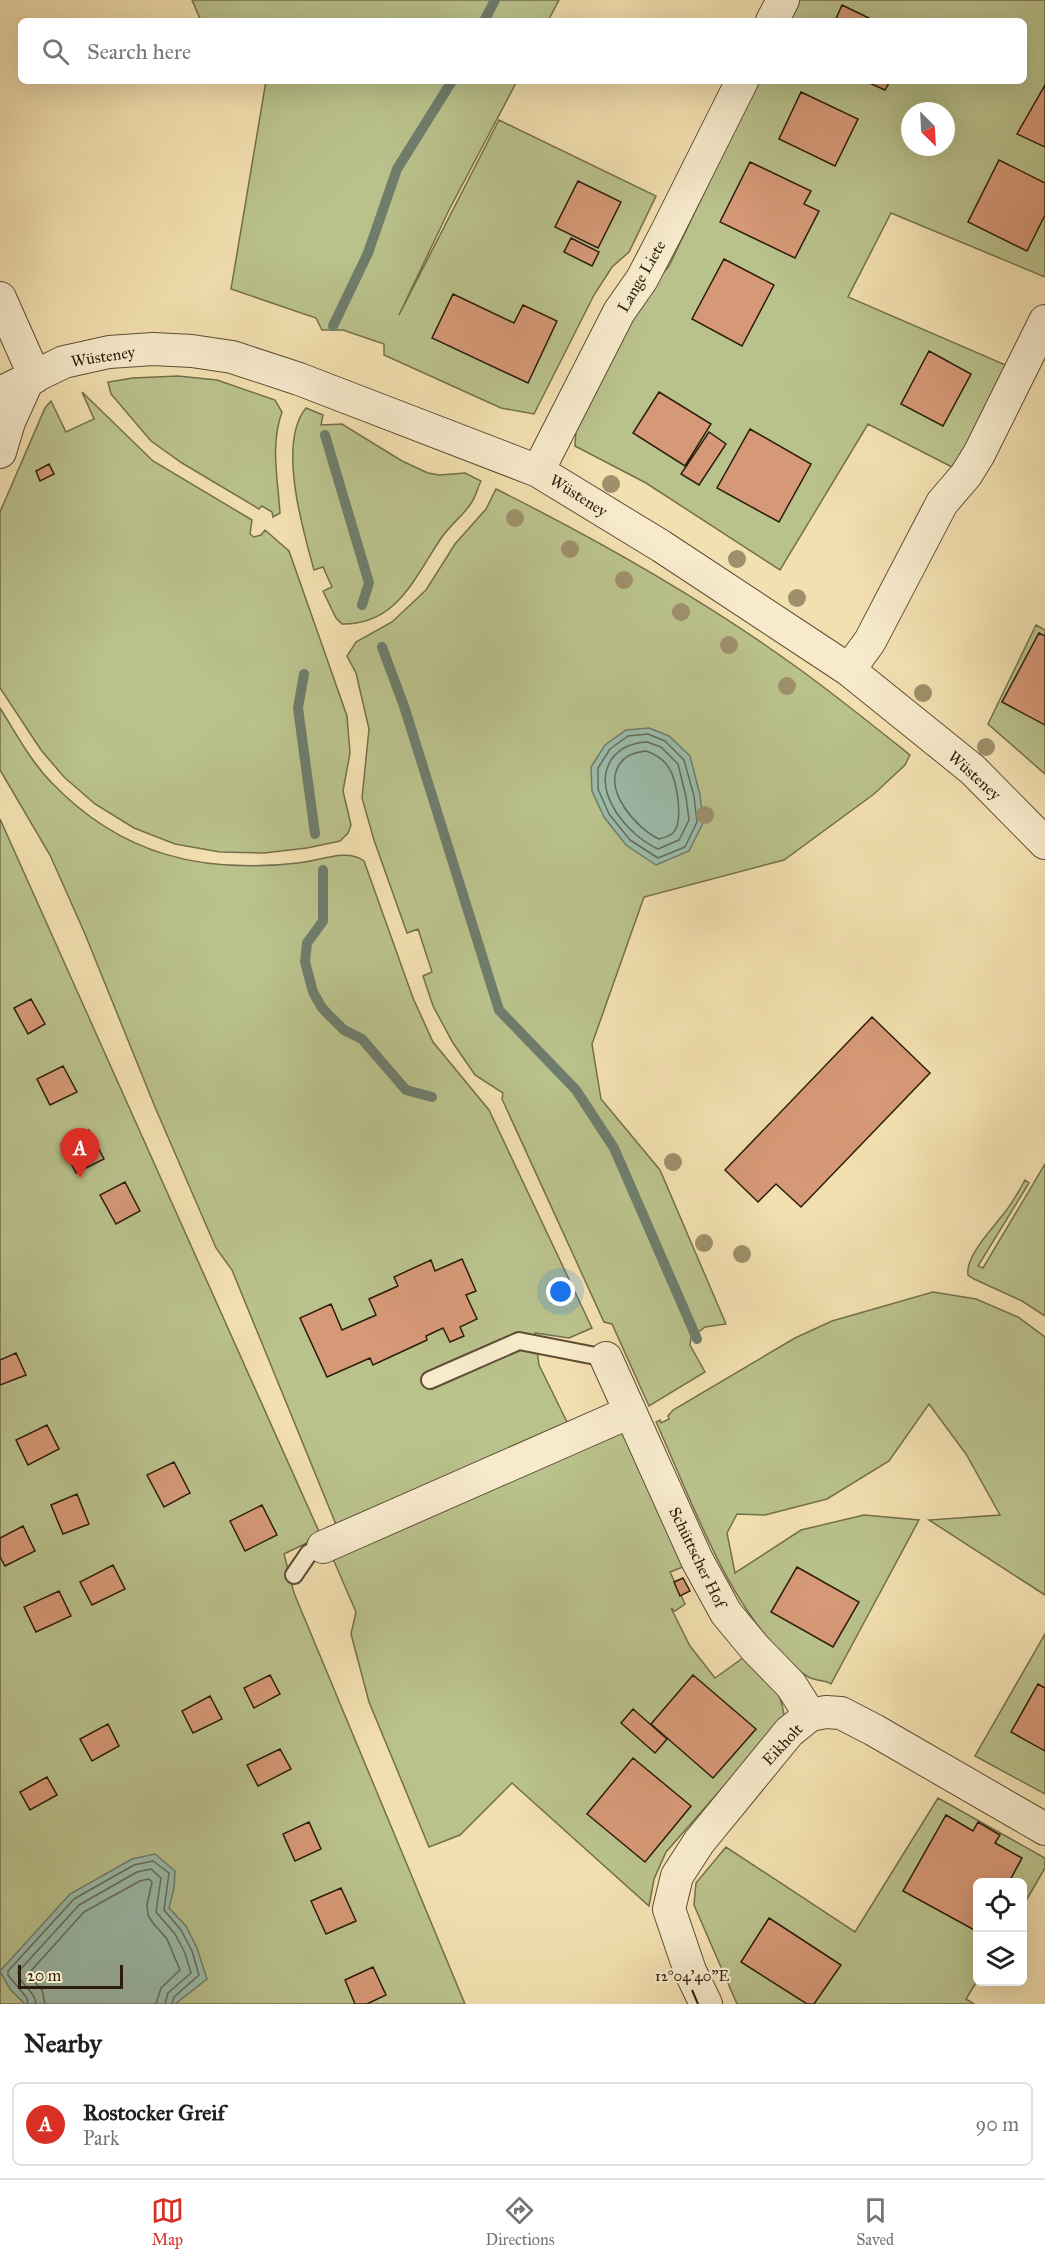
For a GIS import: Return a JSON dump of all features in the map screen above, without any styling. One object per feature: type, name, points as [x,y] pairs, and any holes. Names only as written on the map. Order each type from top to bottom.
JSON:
[{"type":"street","points":[[774,18],[783,0]]},
{"type":"street","name":"Lange Liete","points":[[538,471],[619,312],[642,279],[740,84]]},
{"type":"street","points":[[0,298],[32,379],[9,422],[0,452]]},
{"type":"street","points":[[849,670],[870,641],[942,503],[966,475],[979,454],[1045,321]]},
{"type":"street","name":"Wüsteney","points":[[0,393],[64,362],[109,352],[153,349],[192,351],[232,357],[347,397],[538,471],[661,546],[849,670],[972,770],[1045,843]]},
{"type":"street","name":"Schüttscher Hof","points":[[606,1358],[697,1560],[726,1613],[755,1648],[791,1685],[810,1715]]},
{"type":"street","points":[[323,1547],[630,1412]]},
{"type":"street","name":"Eikholt","points":[[706,2004],[690,1971],[669,1909],[676,1876],[699,1842],[789,1732],[810,1715],[826,1712],[841,1713],[1045,1829]]},
{"type":"lane","points":[[430,1380],[519,1341],[606,1358]]},
{"type":"lane","points":[[294,1575],[309,1553],[323,1547]]},
{"type":"green space","points":[[192,0],[559,0],[550,18],[200,18]]},
{"type":"green space","points":[[798,0],[1045,0],[1045,277],[891,213],[848,297],[1008,366],[961,456],[952,467],[868,424],[780,570],[646,483],[575,446],[576,430],[636,305],[669,266],[757,84],[1027,84],[1027,18],[789,18]]},
{"type":"green space","points":[[265,84],[515,84],[449,210],[399,315],[499,120],[656,196],[629,252],[612,267],[594,295],[534,414],[501,408],[384,355],[384,344],[343,330],[322,330],[316,318],[231,289]]},
{"type":"green space","points":[[178,376],[217,380],[275,400],[282,412],[276,437],[280,513],[273,517],[272,512],[262,506],[259,509],[182,463],[151,441],[111,394],[108,382],[133,378]]},
{"type":"green space","points":[[82,392],[153,461],[252,520],[250,534],[254,537],[261,535],[265,530],[289,551],[347,716],[350,753],[343,791],[351,825],[348,833],[340,841],[264,853],[220,852],[175,844],[134,828],[95,804],[64,777],[41,750],[0,688],[0,512],[45,408],[51,401],[66,432],[94,419]]},
{"type":"green space","points":[[306,408],[323,415],[321,425],[342,424],[402,461],[428,473],[439,475],[465,473],[481,481],[472,502],[445,533],[403,596],[377,616],[361,622],[342,624],[336,618],[323,591],[332,587],[323,567],[314,570],[304,533],[295,487],[293,442],[298,423]]},
{"type":"green space","points":[[496,489],[614,551],[729,620],[816,681],[910,755],[905,765],[874,794],[784,860],[644,897],[592,1044],[601,1099],[660,1170],[726,1324],[705,1327],[691,1338],[690,1345],[705,1372],[649,1406],[612,1324],[604,1322],[502,1099],[503,1093],[475,1075],[453,1043],[433,1006],[423,976],[432,972],[418,929],[407,933],[374,840],[362,798],[369,729],[356,673],[347,656],[356,642],[392,622],[426,590],[455,544],[486,509]]},
{"type":"green space","points":[[1036,625],[1045,630],[1045,774],[988,724]]},
{"type":"green space","points":[[0,708],[31,757],[52,783],[78,808],[135,843],[196,862],[229,865],[263,866],[298,863],[341,855],[357,857],[364,861],[413,998],[433,1042],[489,1110],[592,1328],[569,1338],[535,1333],[539,1365],[571,1430],[337,1527],[232,1270],[216,1248],[50,855],[0,770]]},
{"type":"green space","points":[[0,819],[321,1536],[284,1554],[294,1593],[465,2004],[0,2004]]},
{"type":"green space","points":[[1045,1164],[1045,1316],[1022,1301],[974,1279],[968,1275],[968,1267],[975,1251],[1011,1204],[1025,1180],[1029,1183],[978,1266],[983,1268]]},
{"type":"green space","points":[[933,1292],[976,1299],[1018,1317],[1045,1337],[1045,1595],[929,1520],[1000,1515],[966,1454],[929,1404],[889,1461],[827,1499],[765,1515],[737,1514],[727,1533],[735,1573],[801,1530],[864,1515],[919,1520],[831,1684],[806,1676],[799,1670],[771,1642],[750,1614],[714,1552],[656,1422],[660,1420],[661,1423],[669,1419],[668,1416],[673,1410],[795,1338],[832,1321]]},
{"type":"green space","points":[[606,1431],[624,1432],[688,1565],[670,1572],[685,1604],[675,1611],[671,1608],[690,1646],[715,1678],[743,1658],[765,1676],[775,1688],[784,1715],[666,1852],[654,1879],[649,1906],[512,1783],[460,1835],[429,1847],[369,1702],[351,1634],[356,1612],[330,1552]]},
{"type":"green space","points":[[1045,1634],[1045,1794],[975,1756]]},
{"type":"green space","points":[[938,1798],[1045,1858],[1045,1868],[1027,1899],[1027,1878],[973,1878],[974,1986],[966,1999],[974,2004],[737,2004],[694,1905],[696,1883],[726,1847],[855,1932]]},
{"type":"water","points":[[649,728],[669,736],[690,756],[700,795],[703,823],[689,851],[656,865],[626,845],[604,817],[592,791],[591,767],[605,745],[626,730]]},
{"type":"water","points":[[155,1854],[175,1871],[169,1908],[186,1926],[197,1948],[207,1979],[175,2004],[25,2004],[10,1989],[0,1971],[70,1894],[132,1859]]},
{"type":"building","points":[[842,5],[869,18],[836,18]]},
{"type":"building","points":[[872,84],[888,84],[885,90]]},
{"type":"building","points":[[1045,85],[1045,147],[1017,134]]},
{"type":"building","points":[[801,92],[858,119],[835,166],[779,139]]},
{"type":"building","points":[[999,160],[1045,183],[1045,215],[1027,251],[968,222]]},
{"type":"building","points":[[750,162],[811,191],[804,204],[819,211],[795,258],[720,222]]},
{"type":"building","points":[[578,181],[621,202],[598,248],[555,227]]},
{"type":"building","points":[[571,238],[599,252],[592,266],[564,252]]},
{"type":"building","points":[[724,259],[774,285],[742,346],[692,319]]},
{"type":"building","points":[[453,294],[514,323],[523,305],[557,321],[528,383],[432,338]]},
{"type":"building","points":[[929,351],[971,374],[943,426],[901,404]]},
{"type":"building","points":[[659,392],[711,424],[685,466],[633,433]]},
{"type":"building","points":[[750,429],[811,464],[779,522],[717,488]]},
{"type":"building","points":[[709,432],[726,444],[699,485],[681,474]]},
{"type":"building","points":[[49,464],[54,474],[40,481],[36,471]]},
{"type":"building","points":[[1039,633],[1045,636],[1045,725],[1002,702]]},
{"type":"building","points":[[31,999],[45,1024],[28,1034],[14,1008]]},
{"type":"building","points":[[872,1017],[930,1073],[801,1207],[776,1184],[758,1202],[725,1170]]},
{"type":"building","points":[[63,1066],[77,1092],[50,1105],[37,1079]]},
{"type":"building","points":[[89,1130],[104,1159],[76,1173],[61,1144]]},
{"type":"building","points":[[125,1182],[140,1211],[116,1224],[100,1195]]},
{"type":"building","points":[[462,1259],[476,1291],[466,1295],[477,1319],[460,1327],[464,1336],[450,1342],[443,1328],[426,1336],[427,1340],[373,1365],[370,1358],[327,1377],[300,1318],[331,1304],[342,1330],[376,1315],[369,1299],[398,1286],[394,1277],[431,1260],[435,1271]]},
{"type":"building","points":[[16,1353],[26,1375],[0,1385],[0,1360]]},
{"type":"building","points":[[47,1425],[59,1449],[28,1465],[16,1440]]},
{"type":"building","points":[[174,1462],[190,1493],[164,1507],[147,1475]]},
{"type":"building","points":[[77,1494],[89,1524],[63,1534],[51,1505]]},
{"type":"building","points":[[262,1505],[277,1535],[245,1551],[230,1521]]},
{"type":"building","points":[[23,1526],[35,1551],[5,1566],[0,1557],[0,1538]]},
{"type":"building","points":[[113,1565],[125,1589],[92,1605],[80,1582]]},
{"type":"building","points":[[797,1567],[859,1602],[833,1647],[771,1612]]},
{"type":"building","points":[[683,1578],[690,1591],[680,1596],[674,1582]]},
{"type":"building","points":[[59,1591],[71,1616],[36,1632],[24,1607]]},
{"type":"building","points":[[270,1675],[280,1694],[254,1708],[244,1688]]},
{"type":"building","points":[[693,1675],[756,1729],[713,1778],[651,1724]]},
{"type":"building","points":[[1038,1684],[1045,1688],[1045,1751],[1011,1732]]},
{"type":"building","points":[[210,1696],[222,1719],[193,1733],[182,1711]]},
{"type":"building","points":[[633,1709],[667,1739],[655,1753],[621,1723]]},
{"type":"building","points":[[108,1724],[119,1746],[92,1761],[80,1739]]},
{"type":"building","points":[[280,1749],[291,1769],[258,1786],[247,1765]]},
{"type":"building","points":[[633,1758],[691,1806],[645,1862],[587,1814]]},
{"type":"building","points":[[47,1777],[57,1795],[30,1810],[20,1792]]},
{"type":"building","points":[[946,1815],[973,1831],[978,1822],[1000,1835],[995,1843],[1022,1858],[1011,1878],[973,1878],[973,1929],[903,1891]]},
{"type":"building","points":[[309,1822],[321,1849],[295,1861],[283,1834]]},
{"type":"building","points":[[341,1888],[356,1921],[326,1934],[311,1901]]},
{"type":"building","points":[[769,1918],[841,1965],[814,2004],[807,2004],[741,1962]]},
{"type":"building","points":[[373,1967],[386,1995],[367,2004],[355,2004],[345,1980]]},
{"type":"waterway","points":[[486,18],[495,0]]},
{"type":"waterway","points":[[333,326],[368,253],[397,169],[450,84]]},
{"type":"waterway","points":[[325,435],[369,583],[362,605]]},
{"type":"waterway","points":[[382,647],[404,706],[499,1010],[576,1090],[614,1148],[697,1339]]},
{"type":"waterway","points":[[304,674],[298,708],[315,834]]},
{"type":"waterway","points":[[323,870],[323,921],[307,943],[305,962],[313,992],[322,1008],[344,1030],[362,1039],[406,1090],[432,1097]]},
{"type":"place","name":"Rostocker Greif","points":[[80,1178]]}]
